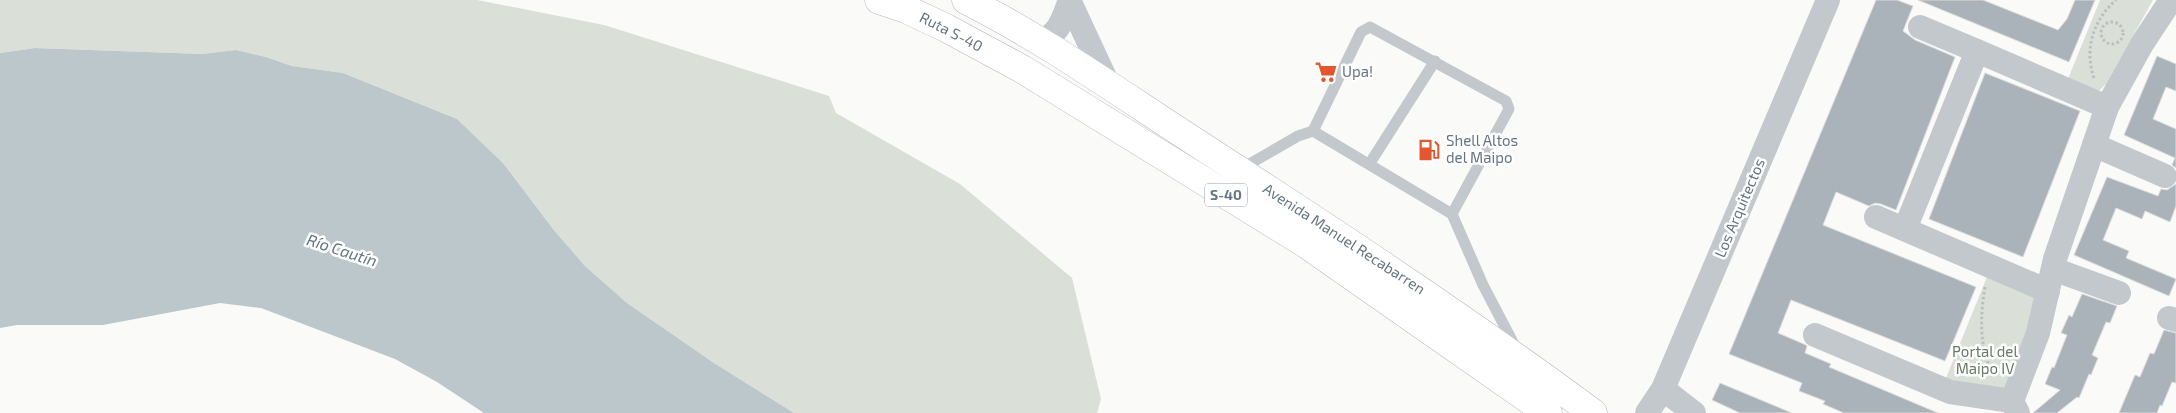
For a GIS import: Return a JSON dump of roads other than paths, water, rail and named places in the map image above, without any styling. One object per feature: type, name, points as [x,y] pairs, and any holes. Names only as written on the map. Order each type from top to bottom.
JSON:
[{"type":"main road","name":"Ruta S-40","points":[[879,0],[946,28],[1022,70]]},
{"type":"main road","name":"S-40","points":[[966,0],[1039,41]]},
{"type":"main road","name":"Avenida Manuel Recabarren","points":[[1039,41],[1403,278],[1523,360],[1593,413]]},
{"type":"main road","name":"Avenida Manuel Recabarren","points":[[1022,70],[1306,244],[1548,413]]},
{"type":"street","points":[[1039,41],[1050,38],[1059,28],[1069,0]]},
{"type":"street","points":[[1069,0],[1109,86]]},
{"type":"street","name":"Los Arquitectos","points":[[1648,413],[1663,389],[1828,0]]},
{"type":"street","points":[[1815,335],[1950,392],[2011,405],[2038,333],[2051,280],[2094,145],[2101,105],[2142,44],[2166,29],[2171,0]]},
{"type":"street","points":[[1920,27],[2101,105]]},
{"type":"street","points":[[1905,229],[1977,51]]},
{"type":"street","points":[[2094,145],[2165,176]]},
{"type":"street","points":[[1876,217],[2051,280],[2119,292]]},
{"type":"street","points":[[1663,389],[1694,413]]},
{"type":"lane","points":[[1239,170],[1298,136],[1313,131],[1361,32],[1370,28],[1435,61],[1506,101],[1508,104],[1509,109],[1452,214]]},
{"type":"lane","points":[[1370,163],[1435,61]]},
{"type":"lane","points":[[1313,131],[1370,163],[1452,214],[1483,285],[1523,360]]},
{"type":"water","name":"Río Cautín","points":[[35,48],[202,54],[236,50],[266,57],[292,66],[343,73],[457,119],[503,163],[553,229],[585,266],[627,303],[714,363],[794,413],[484,413],[437,382],[395,359],[261,308],[220,303],[103,325],[17,325],[0,328],[0,53]]},
{"type":"place","name":"Upa!","points":[[1326,72]]},
{"type":"place","name":"Shell Altos del Maipo","points":[[1429,150]]},
{"type":"park label","name":"Portal del Maipo IV","points":[[1985,360]]}]
